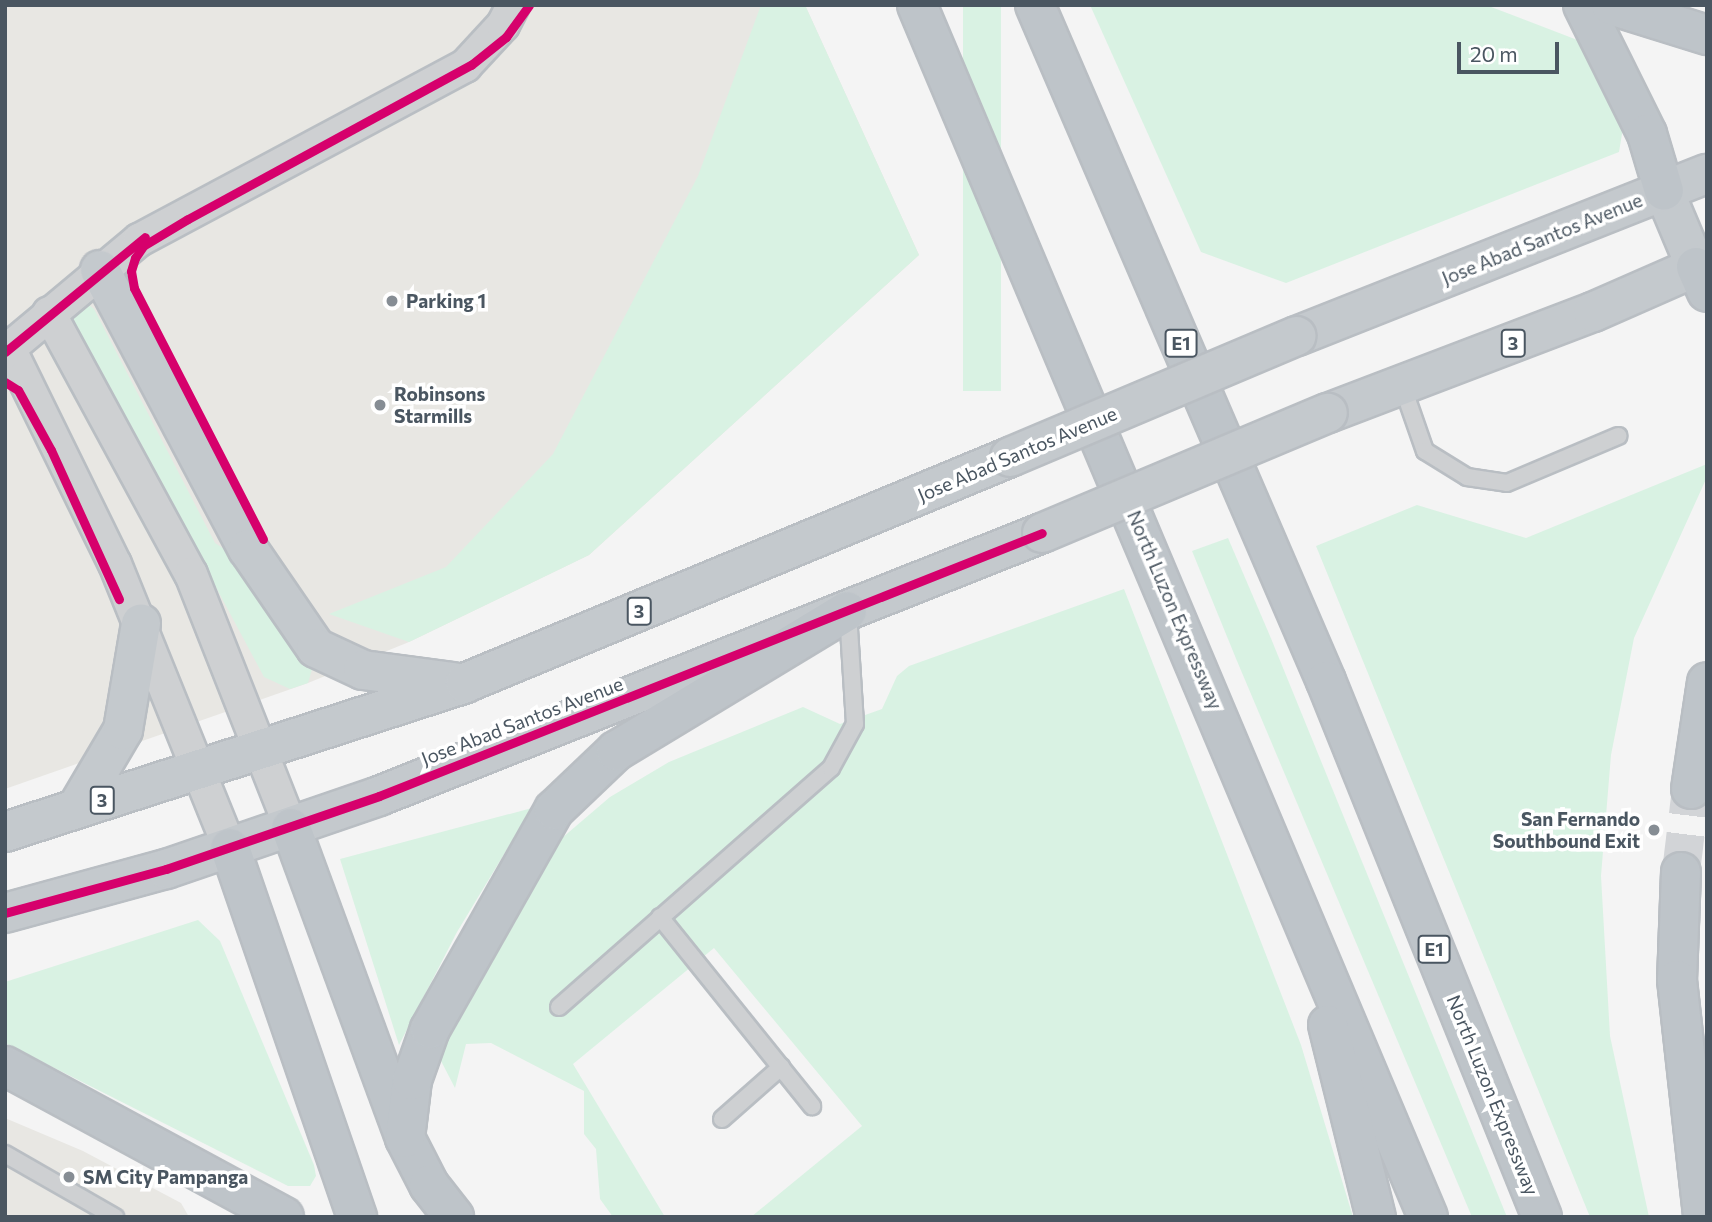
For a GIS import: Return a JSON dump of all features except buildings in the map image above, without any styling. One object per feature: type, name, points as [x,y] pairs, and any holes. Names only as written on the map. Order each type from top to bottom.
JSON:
[{"type":"highway","name":"North Luzon Expressway","points":[[917,5],[1283,865],[1427,1217]]},
{"type":"highway","name":"North Luzon Expressway","points":[[1035,5],[1326,681],[1542,1217]]},
{"type":"highway","points":[[1583,5],[1647,134],[1664,191],[1703,274]]},
{"type":"highway","points":[[1611,5],[1707,35]]},
{"type":"highway","name":"Jose Abad Santos Avenue","points":[[5,832],[465,683],[1297,336],[1707,174]]},
{"type":"highway","points":[[100,270],[248,549],[316,648],[363,670],[465,683]]},
{"type":"highway","name":"Jose Abad Santos Avenue","points":[[5,913],[291,828],[847,611],[1328,414],[1703,274]]},
{"type":"highway","points":[[405,1138],[407,1102],[430,1029],[554,810],[616,751],[847,611]]},
{"type":"highway","points":[[77,808],[123,730],[141,624]]},
{"type":"highway","points":[[1691,789],[1707,682]]},
{"type":"highway","points":[[291,828],[405,1138],[429,1185],[454,1217]]},
{"type":"highway","points":[[230,848],[357,1217]]},
{"type":"highway","points":[[1283,865],[1376,1217]]},
{"type":"highway","points":[[1681,872],[1677,980],[1703,1217]]},
{"type":"highway","points":[[5,1066],[285,1217]]},
{"type":"street","points":[[230,848],[141,624],[8,351],[49,313],[139,240],[465,66],[503,25],[513,5]]},
{"type":"street","points":[[49,313],[191,574],[264,750],[291,828]]},
{"type":"lane","points":[[1402,385],[1425,451],[1467,477],[1507,484],[1618,436]]},
{"type":"lane","points":[[559,1007],[812,786],[845,748],[855,724],[847,611]]},
{"type":"lane","points":[[660,917],[812,1106]]},
{"type":"lane","points":[[722,1119],[781,1068]]},
{"type":"lane","points":[[5,1154],[115,1217]]},
{"type":"shaded area","name":"Robinsons Starmills","points":[[5,5],[805,5],[919,255],[589,555],[409,642],[308,683],[5,789]]},
{"type":"shaded area","name":"SM City Pampanga","points":[[5,1118],[83,1151],[181,1203],[189,1217],[5,1217]]},
{"type":"green space","points":[[761,5],[805,5],[919,255],[589,555],[409,642],[329,614],[446,567],[553,454],[698,176]]},
{"type":"green space","points":[[963,5],[1001,5],[1001,391],[963,391]]},
{"type":"green space","points":[[1090,5],[1486,5],[1580,41],[1623,128],[1619,152],[1286,283],[1201,252]]},
{"type":"green space","points":[[85,302],[94,309],[215,543],[236,557],[313,666],[308,683],[290,689],[264,677],[72,318],[71,308]]},
{"type":"green space","points":[[1707,464],[1707,477],[1634,638],[1611,755],[1601,876],[1610,1036],[1649,1217],[1590,1217],[1316,546],[1417,505],[1526,538]]},
{"type":"green space","points":[[1228,538],[1507,1217],[1472,1217],[1237,661],[1192,551]]},
{"type":"green space","points":[[1124,589],[1301,1045],[1353,1217],[751,1217],[862,1126],[714,948],[573,1064],[665,1217],[613,1217],[600,1199],[596,1149],[584,1134],[584,1091],[491,1043],[466,1044],[455,1088],[440,1059],[447,1026],[525,891],[562,838],[610,797],[669,762],[803,707],[840,724],[882,709],[897,676],[909,666]]},
{"type":"green space","points":[[532,808],[457,932],[399,1045],[340,859]]},
{"type":"green space","points":[[198,920],[220,941],[314,1165],[316,1176],[310,1186],[288,1186],[5,1043],[5,982]]},
{"type":"tunnel","points":[[1681,872],[1691,789]]},
{"type":"cycle path","points":[[263,539],[134,288],[131,271],[135,258],[143,246],[188,219],[471,65],[506,37],[529,5]]},
{"type":"cycle path","points":[[5,352],[145,237]]},
{"type":"cycle path","points":[[5,382],[18,390],[51,450],[119,599]]},
{"type":"cycle path","points":[[5,913],[166,869],[379,796],[1042,533]]},
{"type":"place","name":"Parking 1","points":[[392,301]]},
{"type":"place","name":"Robinsons Starmills","points":[[380,405]]},
{"type":"place","name":"San Fernando Southbound Exit","points":[[1654,830]]},
{"type":"place","name":"SM City Pampanga","points":[[69,1177]]}]
